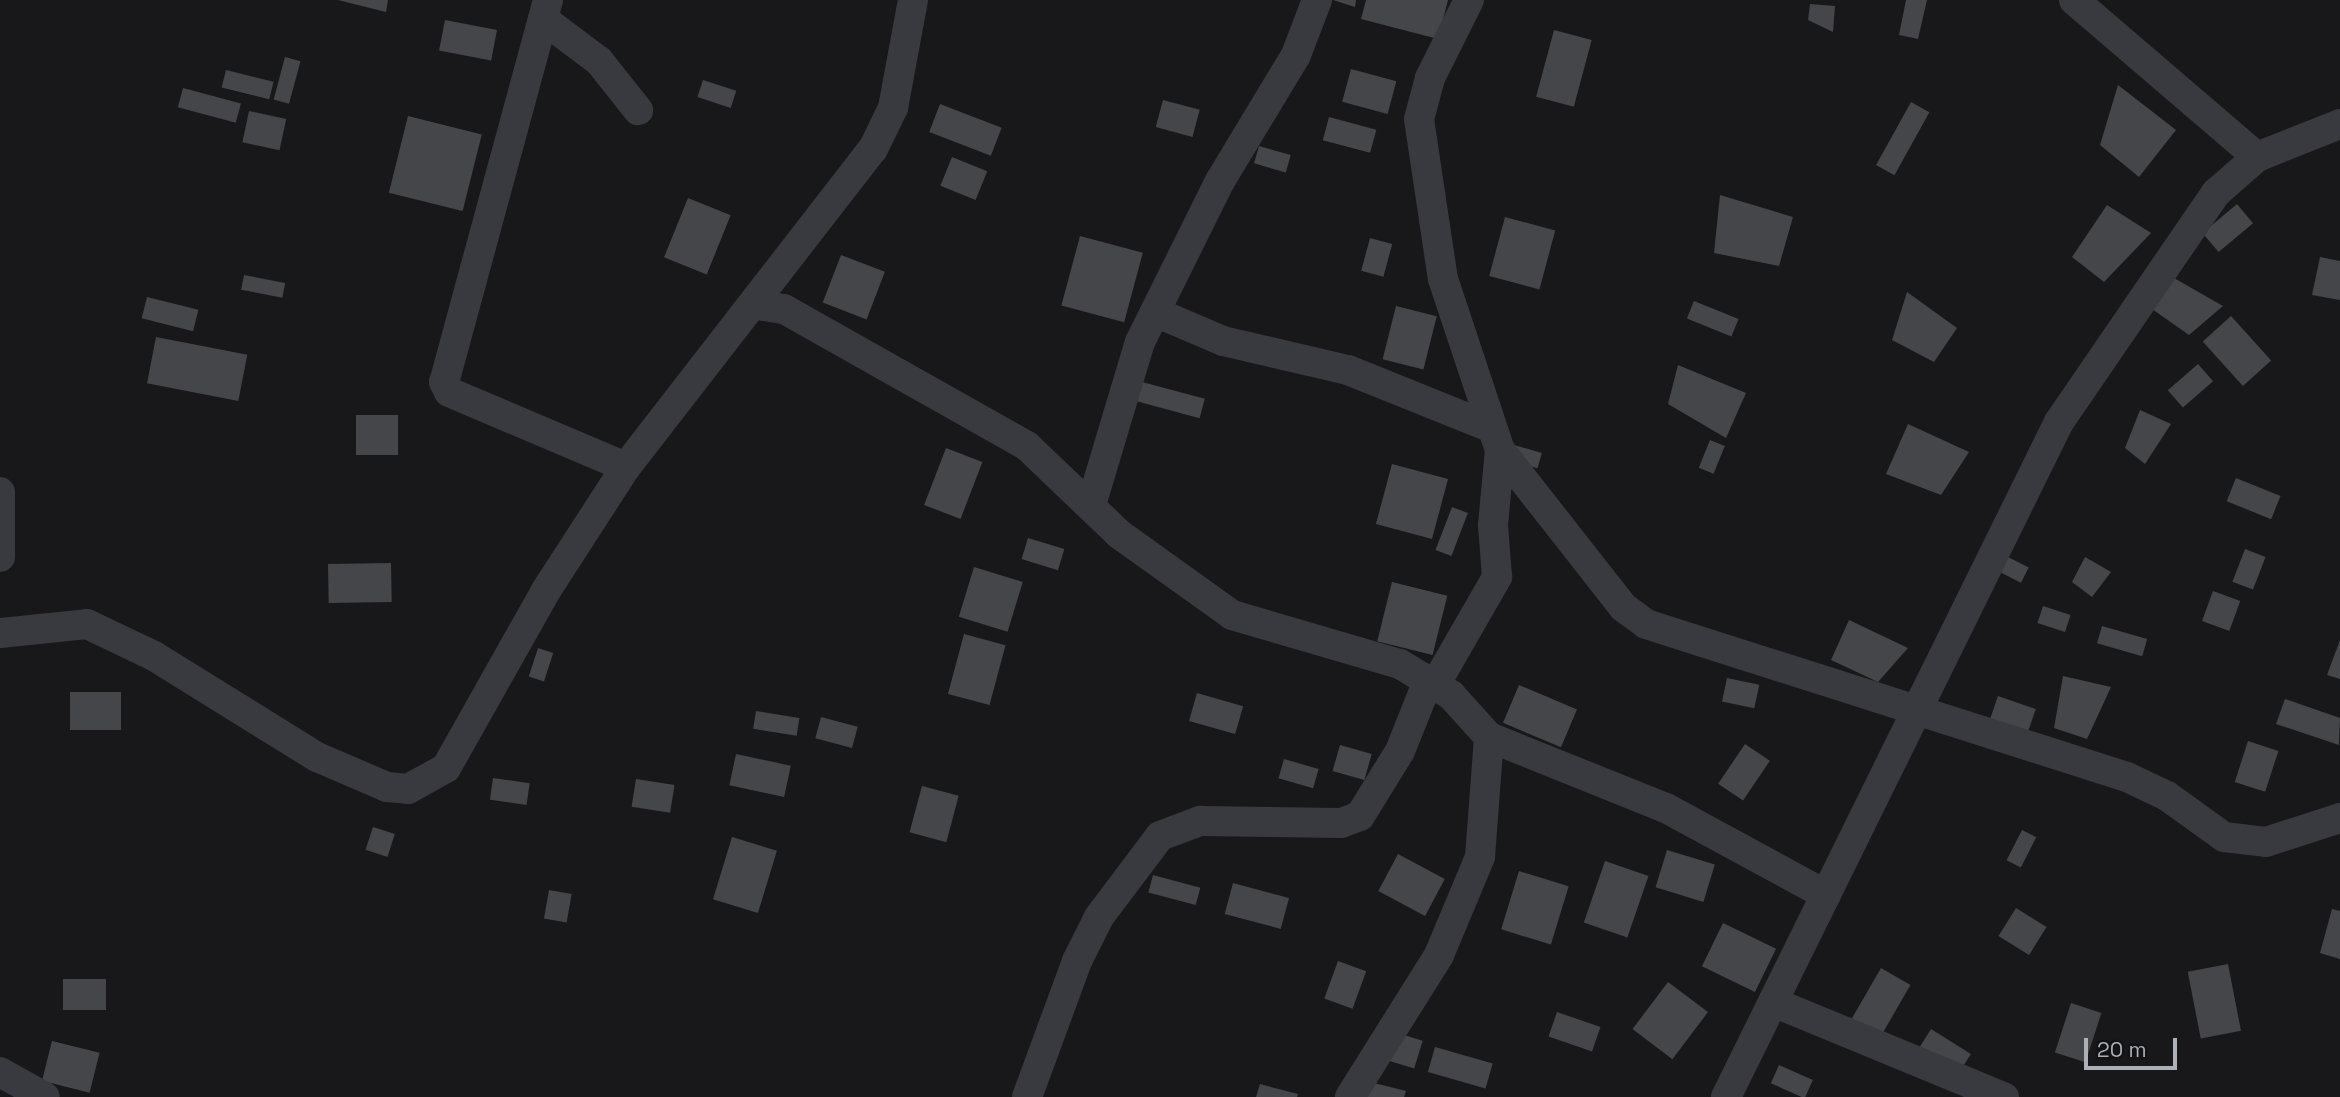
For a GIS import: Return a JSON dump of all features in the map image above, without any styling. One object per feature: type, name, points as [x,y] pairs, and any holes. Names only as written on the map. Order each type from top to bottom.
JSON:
[{"type":"street","points":[[0,633],[87,624],[154,656],[340,769],[408,789],[446,768],[545,592],[626,467],[713,349],[758,305],[873,149],[893,108],[913,0]]},
{"type":"street","points":[[1091,505],[1127,372],[1220,181],[1296,55],[1317,0]]},
{"type":"street","points":[[1469,0],[1430,78],[1419,119],[1443,279],[1496,439],[1609,591],[1646,624],[2127,777],[2235,840],[2274,841],[2340,818]]},
{"type":"street","points":[[2074,0],[2257,157]]},
{"type":"street","points":[[626,467],[449,391],[444,382],[546,9],[599,61],[638,110]]},
{"type":"street","points":[[1726,1097],[2059,422],[2216,193],[2257,157],[2340,124]]},
{"type":"street","points":[[758,305],[784,309],[1027,446],[1119,534],[1232,615],[1400,664],[1432,683],[1489,737],[1667,808],[1826,895]]},
{"type":"street","points":[[1155,312],[1223,341],[1348,370],[1496,439]]},
{"type":"street","points":[[1027,1097],[1093,928],[1160,836],[1200,821],[1341,823],[1360,816],[1400,751],[1432,683],[1497,577],[1494,513],[1496,439]]},
{"type":"street","points":[[0,492],[0,557]]},
{"type":"street","points":[[1350,1097],[1439,956],[1480,857],[1489,737]]},
{"type":"street","points":[[1773,1002],[2004,1097]]},
{"type":"street","points":[[0,1072],[45,1097]]},
{"type":"building","points":[[338,0],[388,0],[386,12]]},
{"type":"building","points":[[1333,0],[1356,0],[1355,7]]},
{"type":"building","points":[[1366,0],[1448,0],[1438,39],[1361,19]]},
{"type":"building","points":[[1906,0],[1927,0],[1918,39],[1899,35]]},
{"type":"building","points":[[1810,4],[1835,6],[1833,32],[1808,20]]},
{"type":"building","points":[[445,20],[497,30],[491,61],[439,50]]},
{"type":"building","points":[[1554,30],[1592,40],[1574,107],[1536,97]]},
{"type":"building","points":[[285,57],[300,61],[289,104],[274,100]]},
{"type":"building","points":[[1351,69],[1396,81],[1388,114],[1342,102]]},
{"type":"building","points":[[226,70],[274,82],[269,99],[222,87]]},
{"type":"building","points":[[703,80],[736,91],[731,108],[697,97]]},
{"type":"building","points":[[2118,85],[2176,130],[2139,177],[2100,145]]},
{"type":"building","points":[[183,88],[241,104],[236,123],[178,107]]},
{"type":"building","points":[[1163,100],[1200,110],[1192,137],[1156,127]]},
{"type":"building","points":[[1911,102],[1929,112],[1894,175],[1876,165]]},
{"type":"building","points":[[940,104],[1002,128],[991,156],[929,132]]},
{"type":"building","points":[[249,111],[286,119],[280,150],[242,142]]},
{"type":"building","points":[[408,116],[482,134],[463,211],[389,193]]},
{"type":"building","points":[[1329,117],[1376,130],[1370,153],[1323,140]]},
{"type":"building","points":[[1259,146],[1291,155],[1286,172],[1254,163]]},
{"type":"building","points":[[952,157],[987,171],[976,200],[940,186]]},
{"type":"building","points":[[1720,195],[1793,217],[1779,266],[1714,253]]},
{"type":"building","points":[[688,198],[731,215],[707,275],[664,257]]},
{"type":"building","points":[[2237,204],[2253,223],[2219,252],[2203,233]]},
{"type":"building","points":[[2107,205],[2151,233],[2104,282],[2072,257]]},
{"type":"building","points":[[1505,217],[1555,230],[1539,289],[1489,276]]},
{"type":"building","points":[[1080,236],[1143,253],[1124,322],[1061,306]]},
{"type":"building","points":[[1370,238],[1392,244],[1383,277],[1361,271]]},
{"type":"building","points":[[841,255],[885,272],[867,319],[823,303]]},
{"type":"building","points":[[2320,257],[2340,261],[2340,300],[2312,295]]},
{"type":"building","points":[[244,275],[285,283],[282,298],[241,290]]},
{"type":"building","points":[[2174,278],[2223,306],[2189,335],[2152,309]]},
{"type":"building","points":[[1907,292],[1957,328],[1934,362],[1892,340]]},
{"type":"building","points":[[147,297],[198,310],[193,331],[142,318]]},
{"type":"building","points":[[1694,301],[1739,319],[1731,337],[1687,319]]},
{"type":"building","points":[[1396,306],[1437,316],[1423,370],[1383,359]]},
{"type":"building","points":[[2231,316],[2271,361],[2243,386],[2203,341]]},
{"type":"building","points":[[156,337],[247,355],[238,401],[147,383]]},
{"type":"building","points":[[2198,364],[2213,381],[2183,408],[2168,390]]},
{"type":"building","points":[[1678,365],[1746,393],[1726,438],[1668,404]]},
{"type":"building","points":[[1142,382],[1205,399],[1200,418],[1137,401]]},
{"type":"building","points":[[2140,410],[2171,424],[2145,464],[2125,448]]},
{"type":"building","points":[[356,415],[398,415],[398,455],[356,455]]},
{"type":"building","points":[[1908,424],[1969,452],[1941,495],[1886,474]]},
{"type":"building","points":[[1710,440],[1725,446],[1714,474],[1699,468]]},
{"type":"building","points":[[1514,445],[1542,453],[1537,468],[1510,460]]},
{"type":"building","points":[[946,448],[982,462],[961,519],[924,505]]},
{"type":"building","points":[[1392,464],[1448,479],[1432,539],[1376,524]]},
{"type":"building","points":[[2236,478],[2281,496],[2271,519],[2227,501]]},
{"type":"building","points":[[1452,507],[1468,513],[1451,556],[1436,550]]},
{"type":"building","points":[[1028,538],[1064,549],[1058,570],[1022,559]]},
{"type":"building","points":[[2245,549],[2266,557],[2253,590],[2232,582]]},
{"type":"building","points":[[2002,554],[2029,568],[2021,583],[1994,569]]},
{"type":"building","points":[[2085,557],[2111,572],[2092,597],[2072,582]]},
{"type":"building","points":[[391,563],[392,602],[329,603],[328,564]]},
{"type":"building","points":[[974,567],[1023,582],[1008,632],[959,617]]},
{"type":"building","points":[[1392,582],[1447,596],[1433,655],[1377,641]]},
{"type":"building","points":[[2213,591],[2240,601],[2229,631],[2202,621]]},
{"type":"building","points":[[2043,606],[2071,615],[2065,632],[2037,623]]},
{"type":"building","points":[[1849,620],[1908,648],[1878,682],[1831,660]]},
{"type":"building","points":[[2102,626],[2147,639],[2142,656],[2097,643]]},
{"type":"building","points":[[964,634],[1006,645],[989,705],[948,694]]},
{"type":"building","points":[[2340,640],[2340,679],[2327,675]]},
{"type":"building","points":[[538,648],[553,653],[544,681],[529,677]]},
{"type":"building","points":[[2063,676],[2111,687],[2087,739],[2054,728]]},
{"type":"building","points":[[1727,678],[1759,685],[1754,708],[1722,701]]},
{"type":"building","points":[[1519,685],[1577,710],[1561,747],[1503,723]]},
{"type":"building","points":[[70,692],[121,692],[121,730],[70,730]]},
{"type":"building","points":[[1197,693],[1243,706],[1235,734],[1189,721]]},
{"type":"building","points":[[1998,696],[2036,709],[2027,734],[1990,721]]},
{"type":"building","points":[[2285,699],[2340,718],[2339,745],[2276,724]]},
{"type":"building","points":[[756,711],[799,718],[797,736],[753,729]]},
{"type":"building","points":[[821,717],[858,727],[852,748],[815,738]]},
{"type":"building","points":[[2248,741],[2278,751],[2265,792],[2235,782]]},
{"type":"building","points":[[1745,744],[1770,761],[1743,801],[1718,784]]},
{"type":"building","points":[[1340,745],[1372,754],[1364,780],[1333,771]]},
{"type":"building","points":[[736,754],[791,766],[784,797],[729,785]]},
{"type":"building","points":[[1284,759],[1319,769],[1313,788],[1278,778]]},
{"type":"building","points":[[493,778],[530,783],[527,805],[490,800]]},
{"type":"building","points":[[636,779],[675,785],[670,813],[632,807]]},
{"type":"building","points":[[922,786],[959,796],[946,842],[910,832]]},
{"type":"building","points":[[373,827],[395,834],[387,857],[366,850]]},
{"type":"building","points":[[2022,830],[2036,837],[2021,868],[2007,860]]},
{"type":"building","points":[[732,837],[777,851],[758,913],[713,899]]},
{"type":"building","points":[[1667,850],[1715,865],[1703,902],[1656,887]]},
{"type":"building","points":[[1398,854],[1445,879],[1425,916],[1378,891]]},
{"type":"building","points":[[1605,861],[1648,876],[1627,937],[1584,922]]},
{"type":"building","points":[[1519,871],[1569,886],[1551,945],[1501,929]]},
{"type":"building","points":[[1153,875],[1200,888],[1196,905],[1148,892]]},
{"type":"building","points":[[1233,883],[1289,898],[1281,929],[1225,914]]},
{"type":"building","points":[[549,890],[572,894],[567,923],[544,919]]},
{"type":"building","points":[[2016,908],[2047,927],[2029,955],[1999,936]]},
{"type":"building","points":[[2332,909],[2340,911],[2340,959],[2320,953]]},
{"type":"building","points":[[1723,923],[1776,949],[1755,992],[1702,966]]},
{"type":"building","points":[[1338,961],[1366,971],[1353,1009],[1324,999]]},
{"type":"building","points":[[2228,964],[2241,1031],[2201,1039],[2188,972]]},
{"type":"building","points":[[1881,968],[1910,985],[1881,1036],[1852,1019]]},
{"type":"building","points":[[63,979],[106,979],[106,1010],[63,1010]]},
{"type":"building","points":[[1668,982],[1708,1012],[1672,1059],[1632,1029]]},
{"type":"building","points":[[2071,1003],[2101,1013],[2085,1062],[2055,1052]]},
{"type":"building","points":[[1557,1012],[1600,1027],[1592,1052],[1549,1037]]},
{"type":"building","points":[[1931,1029],[1971,1054],[1960,1072],[1920,1047]]},
{"type":"building","points":[[1394,1032],[1423,1041],[1414,1069],[1386,1060]]},
{"type":"building","points":[[52,1041],[100,1053],[90,1093],[42,1081]]},
{"type":"building","points":[[1435,1047],[1493,1064],[1486,1089],[1428,1072]]},
{"type":"building","points":[[1779,1065],[1813,1080],[1805,1097],[1771,1083]]},
{"type":"building","points":[[1366,1081],[1406,1091],[1404,1097],[1363,1097]]},
{"type":"building","points":[[1260,1084],[1298,1094],[1297,1097],[1256,1097]]}]
